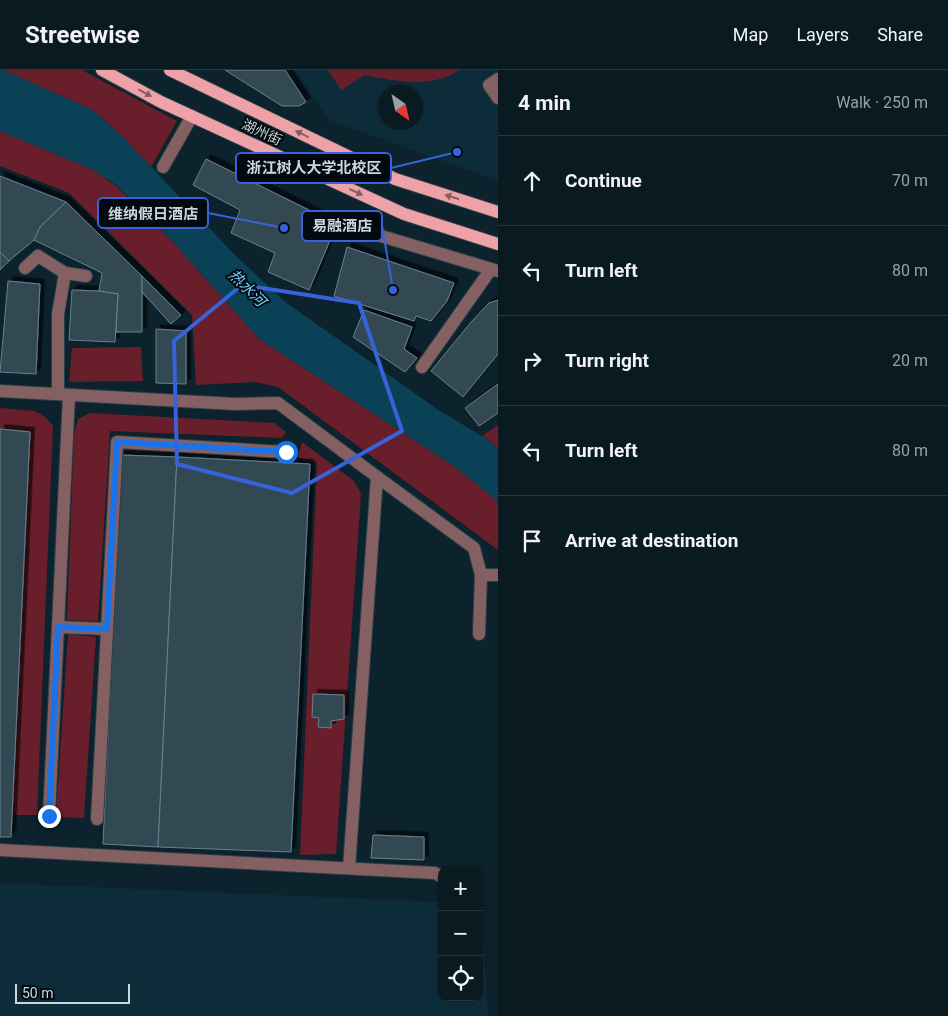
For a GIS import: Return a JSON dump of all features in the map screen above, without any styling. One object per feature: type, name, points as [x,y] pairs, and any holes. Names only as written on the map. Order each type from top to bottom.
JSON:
[{"type":"main road","name":"湖州街","points":[[102,70],[161,102],[404,214],[498,244]]},
{"type":"main road","name":"湖州街","points":[[170,70],[395,179],[498,212]]},
{"type":"lane","points":[[498,79],[489,85],[498,98]]},
{"type":"lane","points":[[163,167],[192,116]]},
{"type":"lane","points":[[361,230],[495,270],[422,367]]},
{"type":"lane","points":[[25,268],[38,256],[65,273],[86,276]]},
{"type":"lane","points":[[49,816],[58,627],[63,394],[58,314],[65,273]]},
{"type":"lane","points":[[0,391],[235,404],[278,403],[474,548],[481,575],[479,634]]},
{"type":"lane","points":[[97,819],[117,442],[286,452]]},
{"type":"lane","points":[[350,868],[377,477]]},
{"type":"lane","points":[[481,575],[498,575]]},
{"type":"lane","points":[[58,627],[107,629]]},
{"type":"lane","points":[[0,850],[438,874]]},
{"type":"highlighted area","points":[[242,285],[359,303],[402,431],[292,493],[177,464],[174,341]]},
{"type":"shaded area","points":[[3,70],[82,70],[177,121],[151,167],[121,135],[93,110]]},
{"type":"shaded area","points":[[294,70],[498,70],[498,181],[329,120]]},
{"type":"shaded area","points":[[328,70],[459,70],[437,80],[425,82],[401,81],[365,75],[341,90]]},
{"type":"shaded area","points":[[0,131],[92,169],[116,186],[175,244],[259,339],[457,468],[493,497],[498,502],[498,550],[278,387],[255,382],[196,385],[192,315],[69,193],[0,166]]},
{"type":"shaded area","points":[[141,347],[143,381],[69,382],[72,348]]},
{"type":"shaded area","points":[[0,408],[35,411],[45,417],[53,426],[37,815],[12,815],[30,432],[0,429]]},
{"type":"shaded area","points":[[90,413],[274,423],[286,432],[282,438],[110,431],[98,621],[67,620],[74,435],[78,419]]},
{"type":"shaded area","points":[[498,425],[498,449],[482,436]]},
{"type":"shaded area","points":[[302,442],[354,481],[361,494],[336,854],[300,855],[317,463],[298,457]]},
{"type":"shaded area","points":[[68,634],[96,637],[84,818],[56,817]]},
{"type":"shaded area","points":[[0,883],[438,902],[438,1001],[483,1001],[483,934],[488,1016],[0,1016]]},
{"type":"water","name":"热水河","points":[[0,70],[93,110],[121,135],[233,253],[284,301],[440,411],[487,439],[498,449],[498,502],[457,468],[259,339],[175,244],[116,185],[92,169],[0,131]]},
{"type":"building","points":[[225,70],[285,70],[306,102],[299,106],[282,106]]},
{"type":"building","points":[[206,159],[337,224],[309,290],[268,272],[275,253],[231,233],[240,210],[193,185]]},
{"type":"building","points":[[0,176],[66,202],[40,227],[34,240],[9,261],[0,252]]},
{"type":"building","points":[[66,202],[142,276],[142,332],[116,332],[118,294],[99,291],[102,273],[34,240],[40,227]]},
{"type":"building","points":[[347,247],[454,283],[447,301],[431,321],[416,316],[414,321],[334,296]]},
{"type":"building","points":[[0,252],[9,261],[0,270]]},
{"type":"building","points":[[142,276],[181,315],[171,324],[142,292]]},
{"type":"building","points":[[8,281],[40,284],[36,374],[0,372]]},
{"type":"building","points":[[72,290],[118,294],[115,342],[69,340]]},
{"type":"building","points":[[498,300],[498,354],[463,397],[431,371],[472,321],[489,303]]},
{"type":"building","points":[[364,310],[412,327],[404,349],[417,358],[405,372],[353,337]]},
{"type":"building","points":[[156,329],[186,331],[186,384],[156,383]]},
{"type":"building","points":[[498,384],[498,413],[479,426],[465,408]]},
{"type":"building","points":[[0,429],[30,432],[11,837],[0,837]]},
{"type":"building","points":[[121,455],[177,457],[158,847],[103,844]]},
{"type":"building","points":[[177,457],[310,464],[291,852],[158,847]]},
{"type":"building","points":[[313,694],[344,695],[344,719],[331,721],[331,728],[318,727],[319,718],[312,717]]},
{"type":"building","points":[[373,835],[424,837],[424,860],[371,858]]},
{"type":"place","name":"浙江树人大学北校区","points":[[457,152]]},
{"type":"place","name":"维纳假日酒店","points":[[284,228]]},
{"type":"place","name":"易融酒店","points":[[393,290]]},
{"type":"route","points":[[49,816],[58,627],[107,629],[117,442],[286,452]]}]
